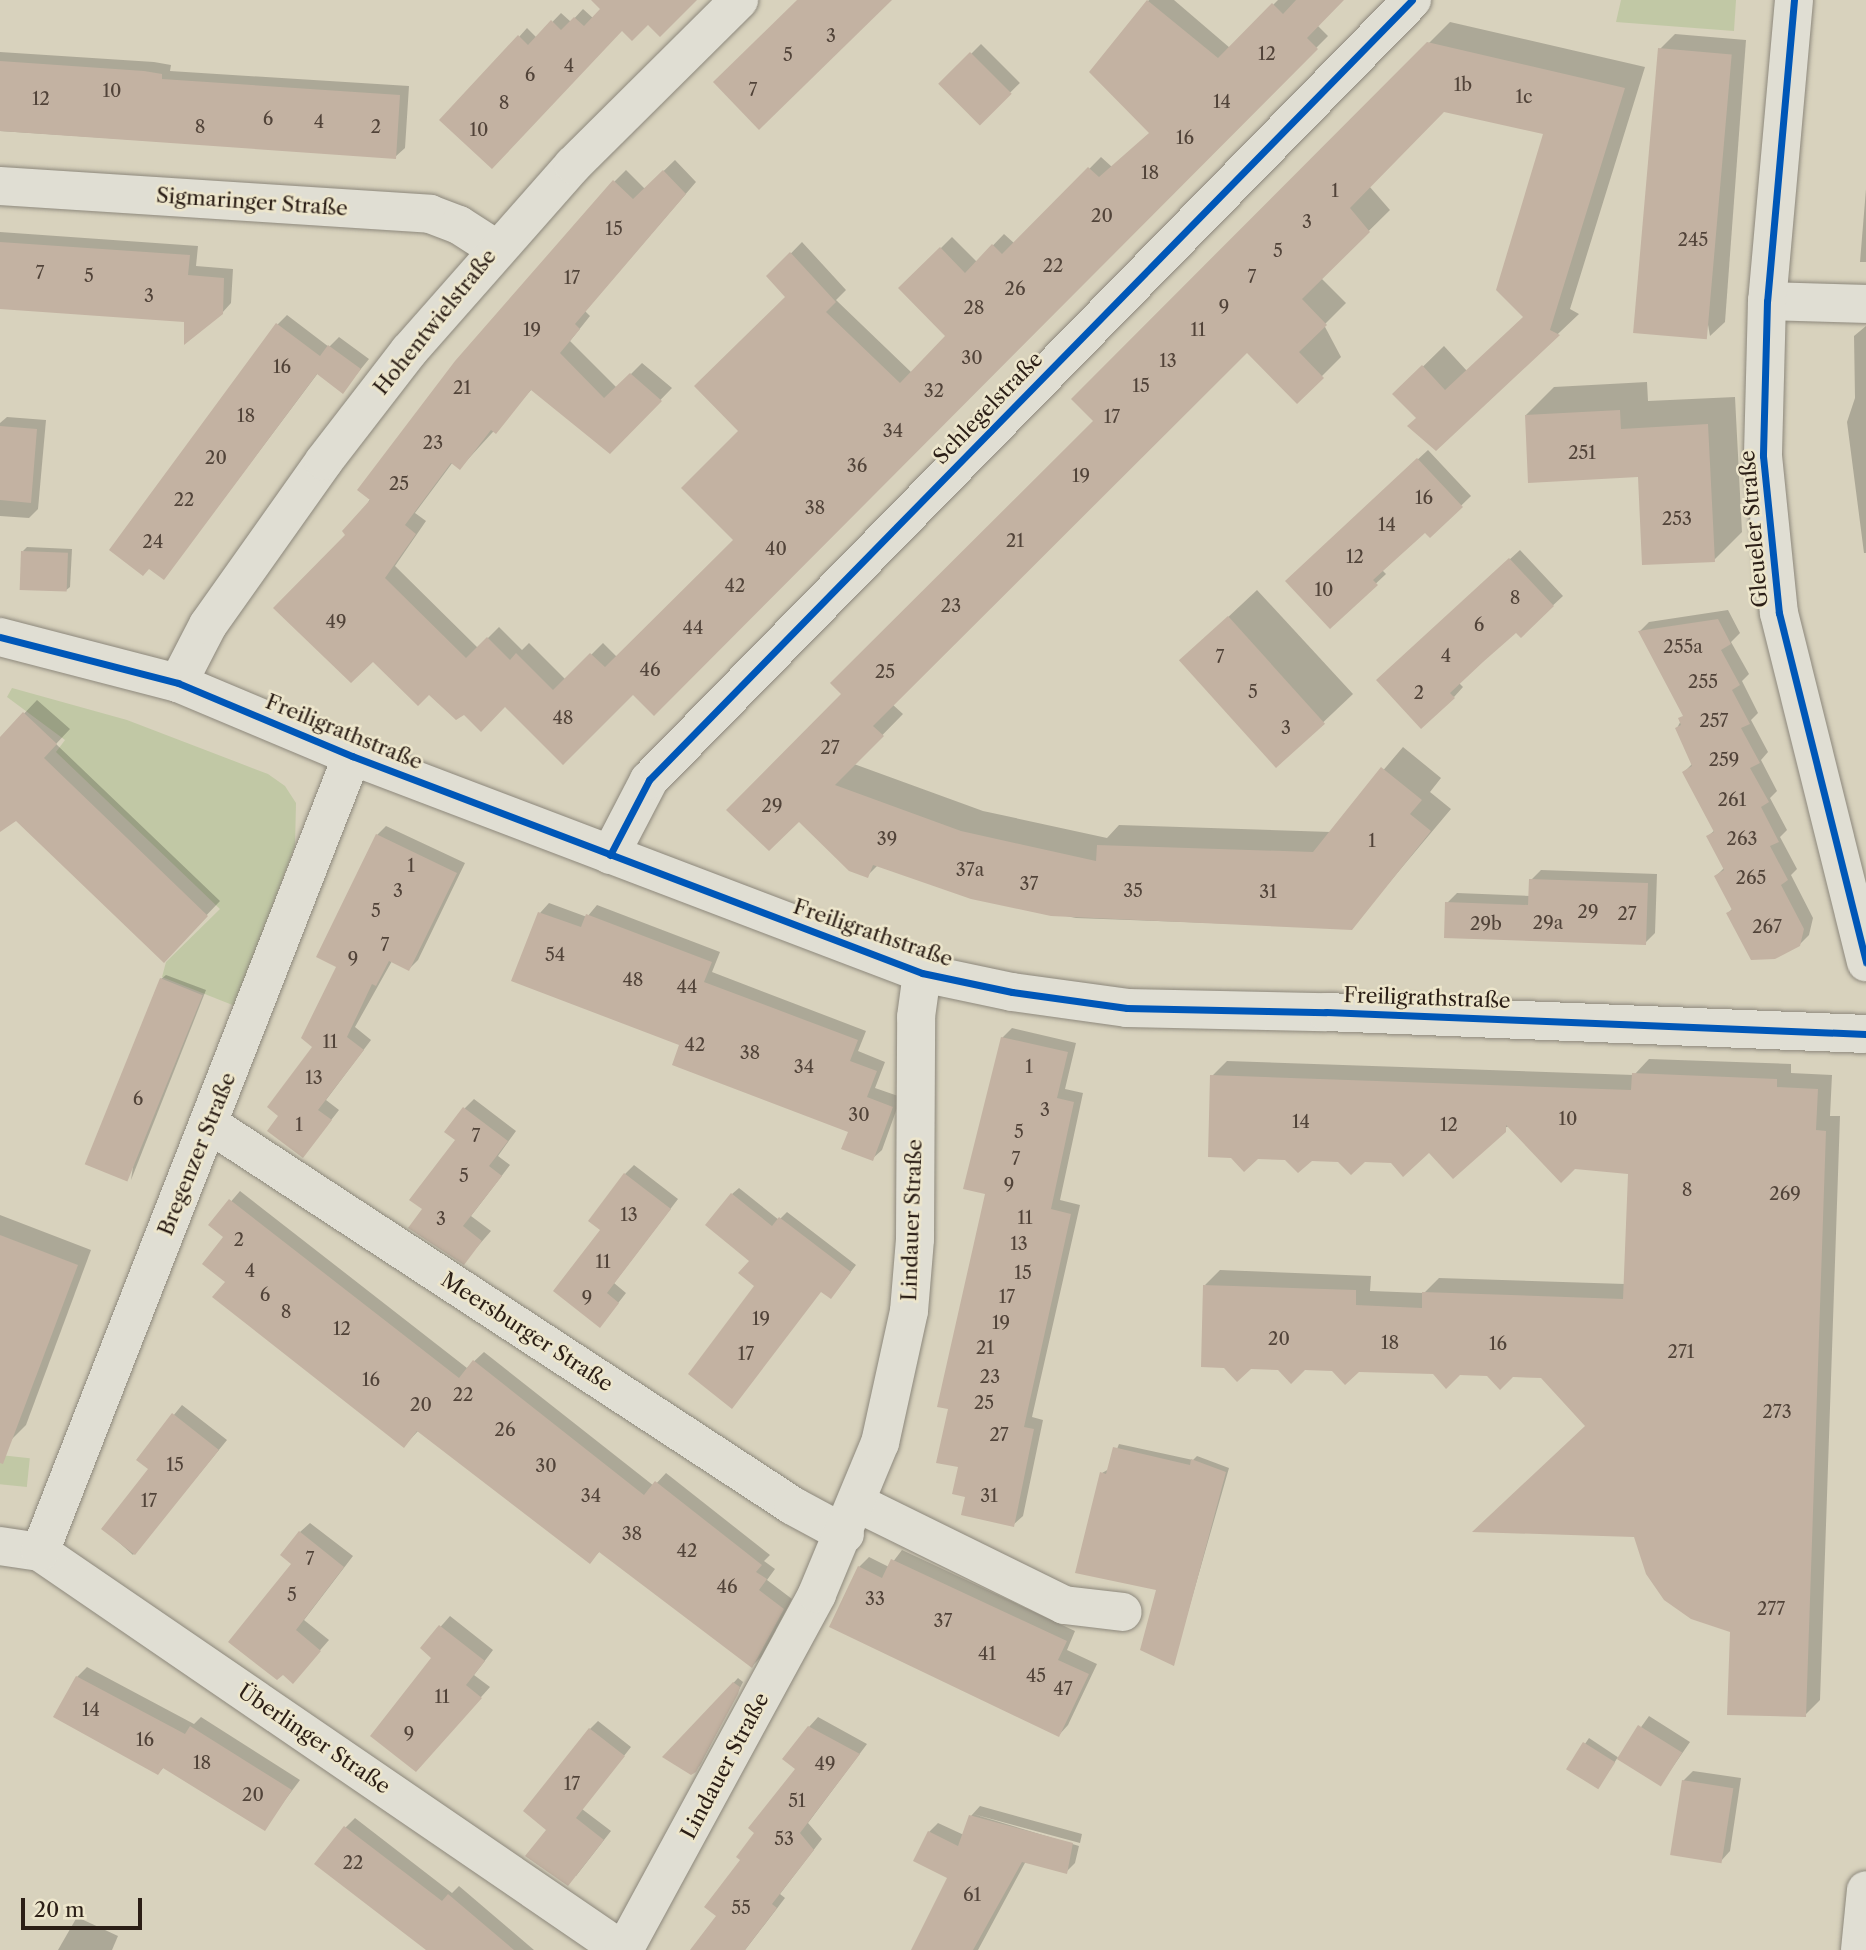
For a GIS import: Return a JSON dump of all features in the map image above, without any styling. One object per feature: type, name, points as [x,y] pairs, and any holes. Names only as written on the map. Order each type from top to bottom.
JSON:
[{"type":"street","name":"Hohentwielstraße","points":[[178,683],[208,625],[324,461],[495,248],[738,0]]},
{"type":"street","name":"Schlegelstraße","points":[[610,855],[649,780],[1412,0]]},
{"type":"street","name":"Gleueler Straße","points":[[1794,0],[1767,301],[1763,456],[1779,613],[1866,961]]},
{"type":"street","name":"Sigmaringer Straße","points":[[0,186],[430,214],[459,225],[495,248]]},
{"type":"street","points":[[1767,301],[1866,304]]},
{"type":"street","name":"Freiligrathstraße","points":[[0,637],[178,683],[352,756],[922,973],[1012,992],[1127,1008],[1326,1012],[1866,1034]]},
{"type":"street","name":"Bregenzer Straße","points":[[40,1552],[211,1125],[352,756]]},
{"type":"street","name":"Lindauer Straße","points":[[623,1950],[851,1518],[880,1443],[909,1311],[915,1239],[916,1017],[922,973]]},
{"type":"street","name":"Meersburger Straße","points":[[211,1125],[793,1506],[851,1518]]},
{"type":"street","points":[[851,1518],[1064,1605],[1122,1612]]},
{"type":"street","name":"Überlinger Straße","points":[[0,1546],[40,1552],[623,1950]]},
{"type":"street","points":[[1860,1950],[1866,1890]]},
{"type":"green space","points":[[1621,0],[1736,0],[1734,31],[1616,22]]},
{"type":"green space","points":[[12,688],[127,720],[268,774],[285,786],[296,803],[295,846],[235,1006],[162,977],[166,962],[220,909],[56,752],[65,740],[7,697]]},
{"type":"green space","points":[[0,1455],[30,1458],[27,1487],[0,1484]]},
{"type":"building","points":[[591,0],[697,0],[660,37],[648,25],[632,41],[622,31],[492,169],[439,120],[518,35],[528,45],[551,20],[561,30],[574,17],[584,26],[600,9]]},
{"type":"building","points":[[797,0],[892,0],[759,130],[713,82]]},
{"type":"building","points":[[1147,0],[1218,58],[1272,3],[1283,14],[1296,0],[1344,0],[1307,38],[1318,49],[654,716],[633,695],[563,765],[505,707],[481,732],[464,715],[456,720],[429,695],[418,706],[373,662],[351,683],[273,608],[345,535],[342,531],[370,500],[357,490],[455,361],[613,180],[633,199],[663,170],[686,194],[575,324],[580,329],[560,353],[604,398],[630,373],[662,401],[610,454],[531,390],[496,434],[491,430],[460,470],[451,463],[405,525],[416,534],[385,578],[466,658],[487,637],[510,660],[516,653],[553,690],[590,653],[605,667],[733,540],[681,488],[738,431],[694,386],[785,297],[766,276],[790,252],[836,302],[826,312],[900,383],[945,336],[898,288],[940,247],[965,273],[992,244],[1002,254],[1088,167],[1099,177],[1149,133],[1089,72]]},
{"type":"building","points":[[1427,42],[1625,88],[1550,330],[1560,335],[1436,451],[1407,426],[1416,418],[1392,394],[1422,365],[1445,390],[1523,317],[1496,290],[1543,134],[1444,112],[1350,208],[1370,232],[1302,299],[1327,325],[1299,352],[1324,378],[1297,404],[1247,353],[873,726],[884,736],[835,785],[961,831],[1096,861],[1097,845],[1313,852],[1381,767],[1422,800],[1410,814],[1431,831],[1352,930],[1051,916],[971,899],[873,865],[868,878],[849,871],[799,822],[769,851],[726,810],[841,694],[830,683],[1093,421],[1071,399]]},
{"type":"building","points":[[1658,48],[1732,54],[1707,339],[1633,333]]},
{"type":"building","points":[[970,52],[1012,94],[980,126],[938,84]]},
{"type":"building","points":[[0,61],[144,71],[162,74],[162,79],[400,95],[396,159],[0,131]]},
{"type":"building","points":[[0,242],[190,255],[188,275],[224,278],[223,314],[184,345],[184,322],[0,309]]},
{"type":"building","points":[[276,323],[320,356],[328,345],[361,369],[343,394],[317,374],[164,580],[149,569],[143,576],[109,550]]},
{"type":"building","points":[[1620,410],[1621,429],[1708,424],[1715,562],[1642,565],[1638,477],[1528,483],[1525,415]]},
{"type":"building","points":[[0,426],[37,429],[31,503],[0,500]]},
{"type":"building","points":[[1417,458],[1463,507],[1430,538],[1425,533],[1373,580],[1378,585],[1330,629],[1285,581]]},
{"type":"building","points":[[21,551],[68,553],[67,592],[20,590]]},
{"type":"building","points":[[1509,558],[1554,606],[1521,638],[1516,633],[1483,662],[1450,693],[1455,698],[1421,729],[1376,680]]},
{"type":"building","points":[[1228,616],[1325,724],[1276,768],[1179,660]]},
{"type":"building","points":[[1718,619],[1731,644],[1721,650],[1740,685],[1732,690],[1750,724],[1741,728],[1760,763],[1750,768],[1769,802],[1761,807],[1779,842],[1770,846],[1788,880],[1781,885],[1804,929],[1800,946],[1775,959],[1751,960],[1726,913],[1732,910],[1714,876],[1724,870],[1706,836],[1714,832],[1682,772],[1692,766],[1675,728],[1681,725],[1678,718],[1683,716],[1638,631]]},
{"type":"building","points":[[23,712],[57,744],[44,758],[208,916],[164,963],[16,821],[0,832],[0,737]]},
{"type":"building","points":[[376,834],[457,873],[409,971],[389,961],[376,986],[372,984],[347,1037],[364,1050],[318,1110],[332,1120],[303,1158],[267,1131],[278,1116],[267,1107],[312,1047],[301,1038],[336,967],[316,957]]},
{"type":"building","points":[[1529,879],[1648,883],[1646,945],[1444,938],[1445,902],[1528,905]]},
{"type":"building","points":[[538,912],[581,927],[586,914],[712,962],[704,982],[858,1040],[850,1061],[877,1071],[867,1097],[893,1107],[873,1161],[841,1149],[848,1132],[672,1065],[679,1045],[511,981]]},
{"type":"building","points":[[160,978],[203,995],[127,1182],[85,1164]]},
{"type":"building","points":[[1001,1037],[1068,1052],[1057,1098],[1074,1102],[1051,1209],[1071,1214],[1024,1427],[1034,1429],[1014,1527],[961,1515],[965,1497],[952,1494],[958,1467],[936,1463],[948,1409],[937,1407],[985,1194],[963,1189]]},
{"type":"building","points":[[1632,1073],[1777,1079],[1777,1087],[1818,1089],[1816,1130],[1826,1131],[1806,1717],[1727,1715],[1730,1632],[1691,1619],[1664,1600],[1646,1574],[1634,1537],[1472,1532],[1585,1426],[1541,1378],[1513,1377],[1500,1390],[1487,1376],[1460,1375],[1446,1389],[1433,1374],[1359,1372],[1345,1385],[1332,1371],[1305,1370],[1291,1384],[1278,1370],[1251,1369],[1237,1382],[1224,1368],[1201,1367],[1203,1285],[1356,1290],[1356,1305],[1422,1308],[1422,1292],[1623,1299],[1628,1174],[1575,1169],[1561,1183],[1506,1125],[1506,1132],[1453,1179],[1429,1153],[1403,1177],[1391,1163],[1365,1162],[1351,1175],[1338,1162],[1312,1161],[1298,1173],[1285,1160],[1258,1159],[1244,1172],[1231,1158],[1208,1157],[1210,1075],[1631,1090]]},
{"type":"building","points":[[463,1107],[508,1141],[489,1166],[502,1176],[463,1226],[482,1241],[464,1265],[408,1228],[422,1209],[409,1200],[455,1140],[444,1132]]},
{"type":"building","points":[[624,1173],[671,1209],[607,1293],[619,1303],[600,1328],[553,1291],[600,1230],[588,1221]]},
{"type":"building","points":[[731,1193],[772,1226],[779,1217],[851,1272],[831,1299],[821,1292],[732,1409],[688,1374],[754,1286],[738,1273],[749,1261],[705,1225]]},
{"type":"building","points":[[229,1199],[459,1378],[473,1360],[644,1495],[655,1481],[762,1565],[756,1572],[767,1579],[759,1590],[784,1609],[752,1668],[599,1552],[590,1564],[417,1431],[404,1448],[212,1297],[225,1282],[202,1264],[223,1237],[208,1225]]},
{"type":"building","points":[[0,1235],[78,1265],[3,1464],[0,1463]]},
{"type":"building","points":[[172,1413],[219,1450],[135,1555],[101,1529],[148,1469],[136,1460]]},
{"type":"building","points":[[1113,1447],[1190,1465],[1191,1459],[1226,1472],[1174,1666],[1140,1650],[1156,1590],[1075,1573],[1100,1472],[1106,1474]]},
{"type":"building","points":[[299,1531],[344,1567],[296,1630],[321,1651],[293,1684],[283,1675],[277,1680],[228,1642],[291,1564],[280,1555]]},
{"type":"building","points":[[891,1559],[1067,1641],[1058,1660],[1089,1674],[1059,1737],[829,1627],[858,1566],[882,1578]]},
{"type":"building","points":[[439,1625],[485,1661],[466,1685],[482,1698],[416,1772],[370,1736],[431,1658],[420,1648]]},
{"type":"building","points":[[76,1676],[185,1734],[190,1726],[292,1790],[265,1831],[163,1768],[158,1775],[53,1717]]},
{"type":"building","points":[[733,1682],[740,1687],[738,1694],[696,1772],[691,1775],[662,1757]]},
{"type":"building","points":[[1638,1725],[1682,1753],[1661,1786],[1617,1759]]},
{"type":"building","points":[[808,1726],[860,1754],[800,1833],[814,1850],[772,1904],[777,1908],[745,1950],[690,1950],[716,1916],[704,1907],[740,1860],[736,1857],[754,1833],[748,1828],[795,1769],[782,1759]]},
{"type":"building","points":[[589,1728],[625,1756],[576,1818],[604,1840],[568,1886],[525,1856],[546,1830],[523,1811]]},
{"type":"building","points":[[1583,1742],[1615,1762],[1598,1789],[1566,1769]]},
{"type":"building","points":[[1682,1780],[1733,1788],[1721,1863],[1670,1855]]},
{"type":"building","points":[[969,1815],[1073,1843],[1067,1874],[1022,1862],[973,1950],[911,1950],[947,1878],[913,1861],[928,1831],[958,1846]]},
{"type":"building","points":[[344,1826],[442,1901],[448,1894],[514,1950],[426,1950],[314,1864]]},
{"type":"cycle path","points":[[610,855],[649,780],[1412,0]]},
{"type":"cycle path","points":[[1794,0],[1767,301],[1763,456],[1779,613],[1866,962]]},
{"type":"cycle path","points":[[0,637],[178,683],[352,756],[922,973],[1012,992],[1127,1008],[1326,1012],[1866,1034]]}]
